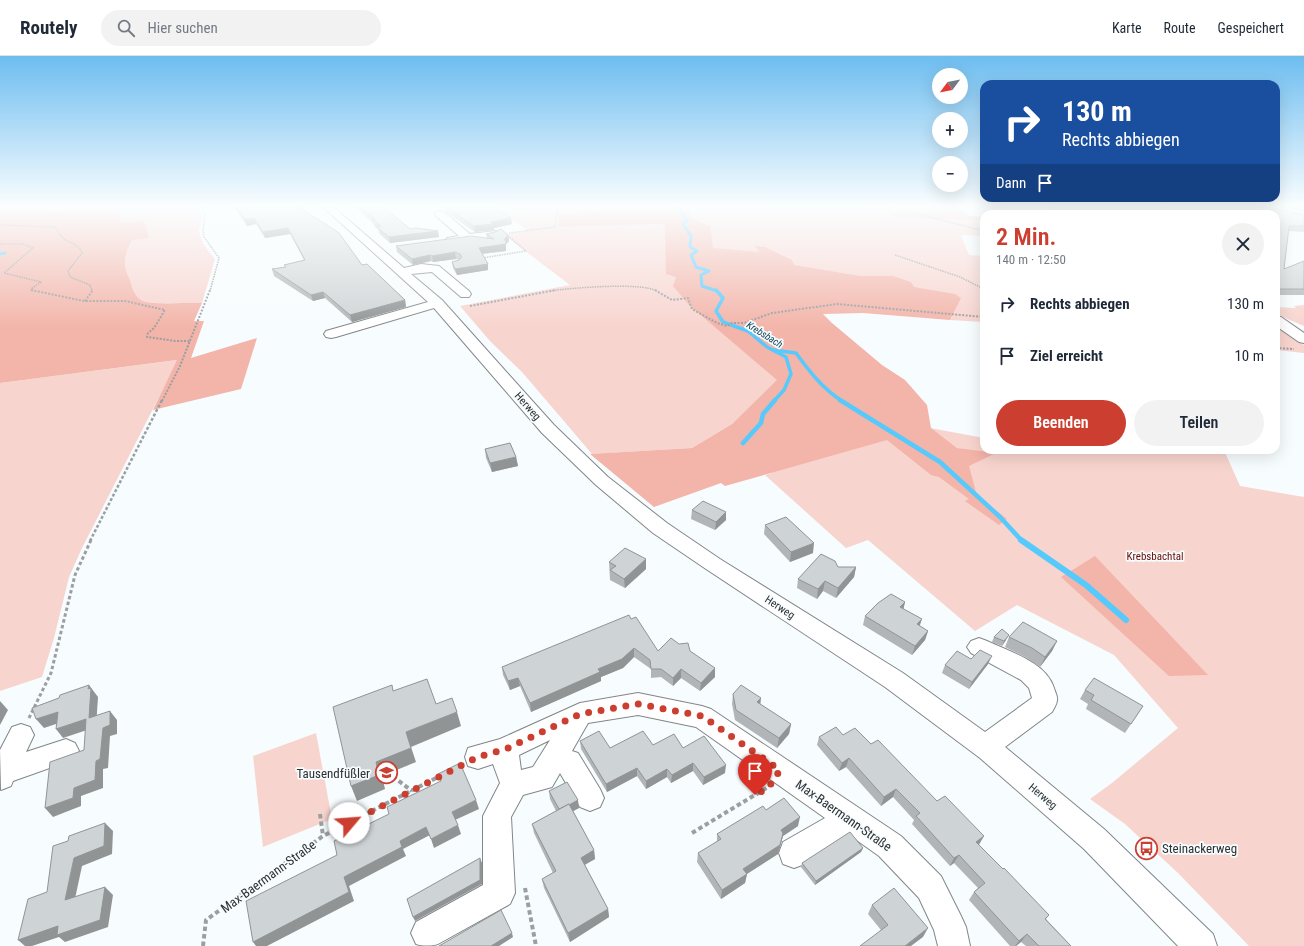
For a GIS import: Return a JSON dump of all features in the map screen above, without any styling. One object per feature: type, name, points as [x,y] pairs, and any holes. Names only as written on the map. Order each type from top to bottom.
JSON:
[{"type":"street","name":"Herweg","points":[[383,247],[402,272],[440,306],[548,429],[626,502],[660,528],[713,564],[894,680],[984,747],[1094,840],[1201,946]]},
{"type":"street","points":[[402,272],[456,263]]},
{"type":"street","points":[[431,267],[436,268],[465,294]]},
{"type":"street","points":[[331,334],[440,306]]},
{"type":"street","points":[[1280,324],[1300,344]]},
{"type":"street","points":[[979,647],[1030,673],[1040,683],[1045,699],[1043,704],[984,747]]},
{"type":"street","name":"Max-Baermann-Straße","points":[[478,757],[506,749],[580,714],[638,704],[702,716],[890,846],[930,887],[950,927],[954,946]]},
{"type":"street","points":[[427,933],[499,892],[497,816],[514,784],[542,778],[580,714]]},
{"type":"street","points":[[2,775],[21,735]]},
{"type":"street","points":[[506,749],[507,769],[514,784]]},
{"type":"street","points":[[2,775],[66,751]]},
{"type":"street","points":[[555,757],[568,762],[590,798]]},
{"type":"street","points":[[794,853],[836,827],[844,814]]},
{"type":"path","points":[[29,247],[33,248],[4,273],[41,282],[30,289],[31,291],[84,301],[125,301],[165,310],[154,328],[148,333],[147,337],[175,341],[190,341]]},
{"type":"path","points":[[79,247],[82,253],[68,271],[70,277],[90,285],[93,290],[89,297],[84,301]]},
{"type":"path","points":[[21,735],[51,672],[75,575],[83,555],[180,366],[208,299],[219,258],[210,247]]},
{"type":"path","points":[[456,263],[526,251],[521,247]]},
{"type":"path","points":[[895,255],[960,277],[980,287]]},
{"type":"path","points":[[440,306],[563,289],[640,287],[653,289],[672,300],[688,298],[692,309],[717,323],[727,326],[732,323],[744,323],[772,313],[837,304],[980,316]]},
{"type":"path","points":[[1280,347],[1300,344]]},
{"type":"path","points":[[388,767],[391,775],[412,791]]},
{"type":"path","points":[[692,833],[768,788],[780,770]]},
{"type":"path","name":"Max-Baermann-Straße","points":[[203,946],[206,920],[323,836],[445,774]]},
{"type":"path","points":[[320,814],[323,836]]},
{"type":"path","points":[[524,882],[536,946]]},
{"type":"green space","points":[[129,247],[205,247],[215,259],[202,303],[153,303],[139,299],[134,292],[127,275],[125,260]]},
{"type":"green space","name":"Krebsbachtal","points":[[519,247],[966,247],[969,255],[980,256],[980,322],[950,320],[957,306],[740,301],[936,437],[957,449],[962,449],[957,448],[930,428],[980,437],[980,454],[1226,454],[1240,486],[1304,497],[1304,946],[1249,946],[1178,873],[1125,824],[1090,799],[1112,783],[1178,728],[1114,655],[1017,605],[975,631],[868,540],[846,548],[765,475],[772,473],[754,403],[732,424],[692,448],[592,454],[522,372],[490,341],[460,306],[570,285]]},
{"type":"green space","points":[[1304,305],[1304,326],[1280,316],[1280,307],[1296,308],[1294,306]]},
{"type":"green space","points":[[1280,330],[1304,345],[1304,353],[1280,350]]},
{"type":"green space","points":[[178,360],[82,548],[69,577],[54,638],[42,677],[0,691],[0,383]]},
{"type":"green space","points":[[316,733],[332,819],[263,847],[253,756]]},
{"type":"shaded area","points":[[0,247],[129,247],[125,259],[125,264],[135,293],[141,300],[153,303],[202,303],[194,321],[204,321],[191,358],[257,338],[241,389],[153,410],[177,360],[0,383]]},
{"type":"shaded area","points":[[665,247],[713,247],[713,248],[759,252],[755,247],[760,247],[765,247],[792,260],[794,265],[860,276],[893,276],[911,282],[914,287],[955,294],[961,298],[950,320],[863,313],[823,314],[882,365],[905,380],[927,405],[931,428],[957,448],[980,451],[980,454],[994,454],[969,466],[977,496],[1007,519],[999,525],[965,501],[969,499],[939,477],[931,475],[887,440],[725,486],[721,483],[654,507],[590,454],[692,448],[732,424],[777,380],[689,305],[673,286],[676,277],[666,274]]},
{"type":"shaded area","points":[[1095,556],[1208,675],[1169,676],[1061,577]]},
{"type":"building","points":[[298,247],[349,247],[362,265],[367,264],[405,300],[350,315],[323,292],[311,295],[272,269],[286,267],[284,265],[305,260]]},
{"type":"building","points":[[397,247],[489,247],[479,248],[488,264],[455,269],[452,262],[459,260],[462,257],[460,254],[455,252],[412,259]]},
{"type":"building","points":[[1280,247],[1287,247],[1284,269],[1304,261],[1304,289],[1280,289]]},
{"type":"building","points":[[510,443],[516,457],[490,463],[485,449]]},
{"type":"building","points":[[703,501],[726,512],[716,522],[692,510]]},
{"type":"building","points":[[786,517],[814,543],[791,552],[765,525]]},
{"type":"building","points":[[625,548],[646,559],[624,579],[610,570],[616,566],[609,562]]},
{"type":"building","points":[[821,554],[835,561],[838,567],[856,567],[838,588],[825,581],[818,589],[798,579]]},
{"type":"building","points":[[891,594],[905,602],[900,607],[922,619],[917,624],[928,631],[915,646],[865,616],[878,603]]},
{"type":"building","points":[[629,615],[631,619],[636,617],[658,651],[671,638],[679,644],[688,643],[690,651],[715,668],[701,683],[681,669],[673,678],[661,669],[651,669],[650,660],[634,648],[622,659],[598,669],[600,672],[530,703],[518,678],[508,681],[502,667]]},
{"type":"building","points":[[1023,622],[1057,641],[1045,657],[1032,648],[1009,637]]},
{"type":"building","points":[[1002,629],[1009,635],[1004,641],[994,637]]},
{"type":"building","points":[[980,650],[992,656],[972,682],[945,665],[957,651],[971,659]]},
{"type":"building","points":[[1094,678],[1143,706],[1131,724],[1091,700],[1094,695],[1085,690]]},
{"type":"building","points":[[427,679],[436,704],[452,698],[457,712],[406,732],[411,748],[376,762],[379,775],[351,786],[333,707],[392,685],[393,691]]},
{"type":"building","points":[[89,685],[88,689],[91,688],[89,718],[110,711],[110,725],[103,728],[100,759],[96,761],[95,780],[74,788],[73,798],[45,808],[50,762],[84,750],[86,719],[56,729],[58,712],[36,719],[32,708],[59,698],[60,695]]},
{"type":"building","points":[[741,685],[761,698],[757,702],[791,724],[779,738],[736,710],[733,694]]},
{"type":"building","points":[[836,727],[843,735],[855,728],[871,744],[878,740],[937,801],[945,796],[984,836],[976,842],[1003,869],[1004,868],[1049,915],[1045,919],[1071,946],[1039,946],[1027,934],[1019,941],[974,892],[985,883],[959,855],[954,858],[916,816],[920,813],[896,789],[884,797],[849,758],[842,763],[819,737]]},
{"type":"building","points":[[599,731],[610,748],[643,731],[653,745],[674,734],[683,748],[704,736],[726,765],[704,777],[693,763],[672,775],[667,769],[646,781],[637,768],[606,784],[580,741]]},
{"type":"building","points":[[460,763],[476,800],[452,812],[458,825],[431,839],[426,827],[400,841],[402,847],[344,877],[349,892],[253,942],[246,901],[337,855],[334,841],[389,814],[387,807],[441,781],[438,774]]},
{"type":"building","points":[[567,782],[578,800],[559,809],[549,791]]},
{"type":"building","points":[[784,798],[800,817],[781,830],[783,833],[780,845],[743,869],[747,874],[722,890],[698,853],[721,839],[717,834],[763,806],[766,810]]},
{"type":"building","points":[[569,804],[594,850],[581,858],[608,909],[568,933],[542,879],[556,871],[532,824]]},
{"type":"building","points":[[105,823],[104,846],[74,858],[65,900],[105,887],[100,920],[57,935],[58,926],[18,940],[28,899],[47,892],[53,846],[68,841],[69,836]]},
{"type":"building","points":[[850,832],[863,848],[816,881],[802,863]]},
{"type":"building","points":[[480,858],[480,880],[413,917],[407,899]]},
{"type":"building","points":[[894,888],[928,928],[905,946],[860,946],[888,925],[872,905]]},
{"type":"building","points":[[501,910],[512,933],[491,946],[439,946]]},
{"type":"waterway","name":"Krebsbach","points":[[690,247],[697,251],[691,255],[696,267],[709,271],[701,275],[702,286],[717,291]]},
{"type":"waterway","points":[[0,254],[5,253]]},
{"type":"waterway","name":"Krebsbach","points":[[717,291],[723,298],[716,311],[723,322],[748,331],[767,347],[786,357],[791,374],[784,390],[774,401]]},
{"type":"waterway","points":[[773,350],[796,353],[811,373],[842,401]]},
{"type":"waterway","name":"Krebsbach","points":[[743,443],[761,423],[763,414],[775,400]]},
{"type":"waterway","points":[[840,400],[940,462],[1000,517],[1021,540]]},
{"type":"waterway","points":[[1021,540],[1086,585],[1126,620]]},
{"type":"place","name":"Tausendfüßler","points":[[386,773]]},
{"type":"place","name":"Steinackerweg","points":[[1147,848]]},
{"type":"route","points":[[349,823],[478,757],[506,749],[580,714],[638,704],[702,716],[780,770],[768,788],[755,795]]}]
